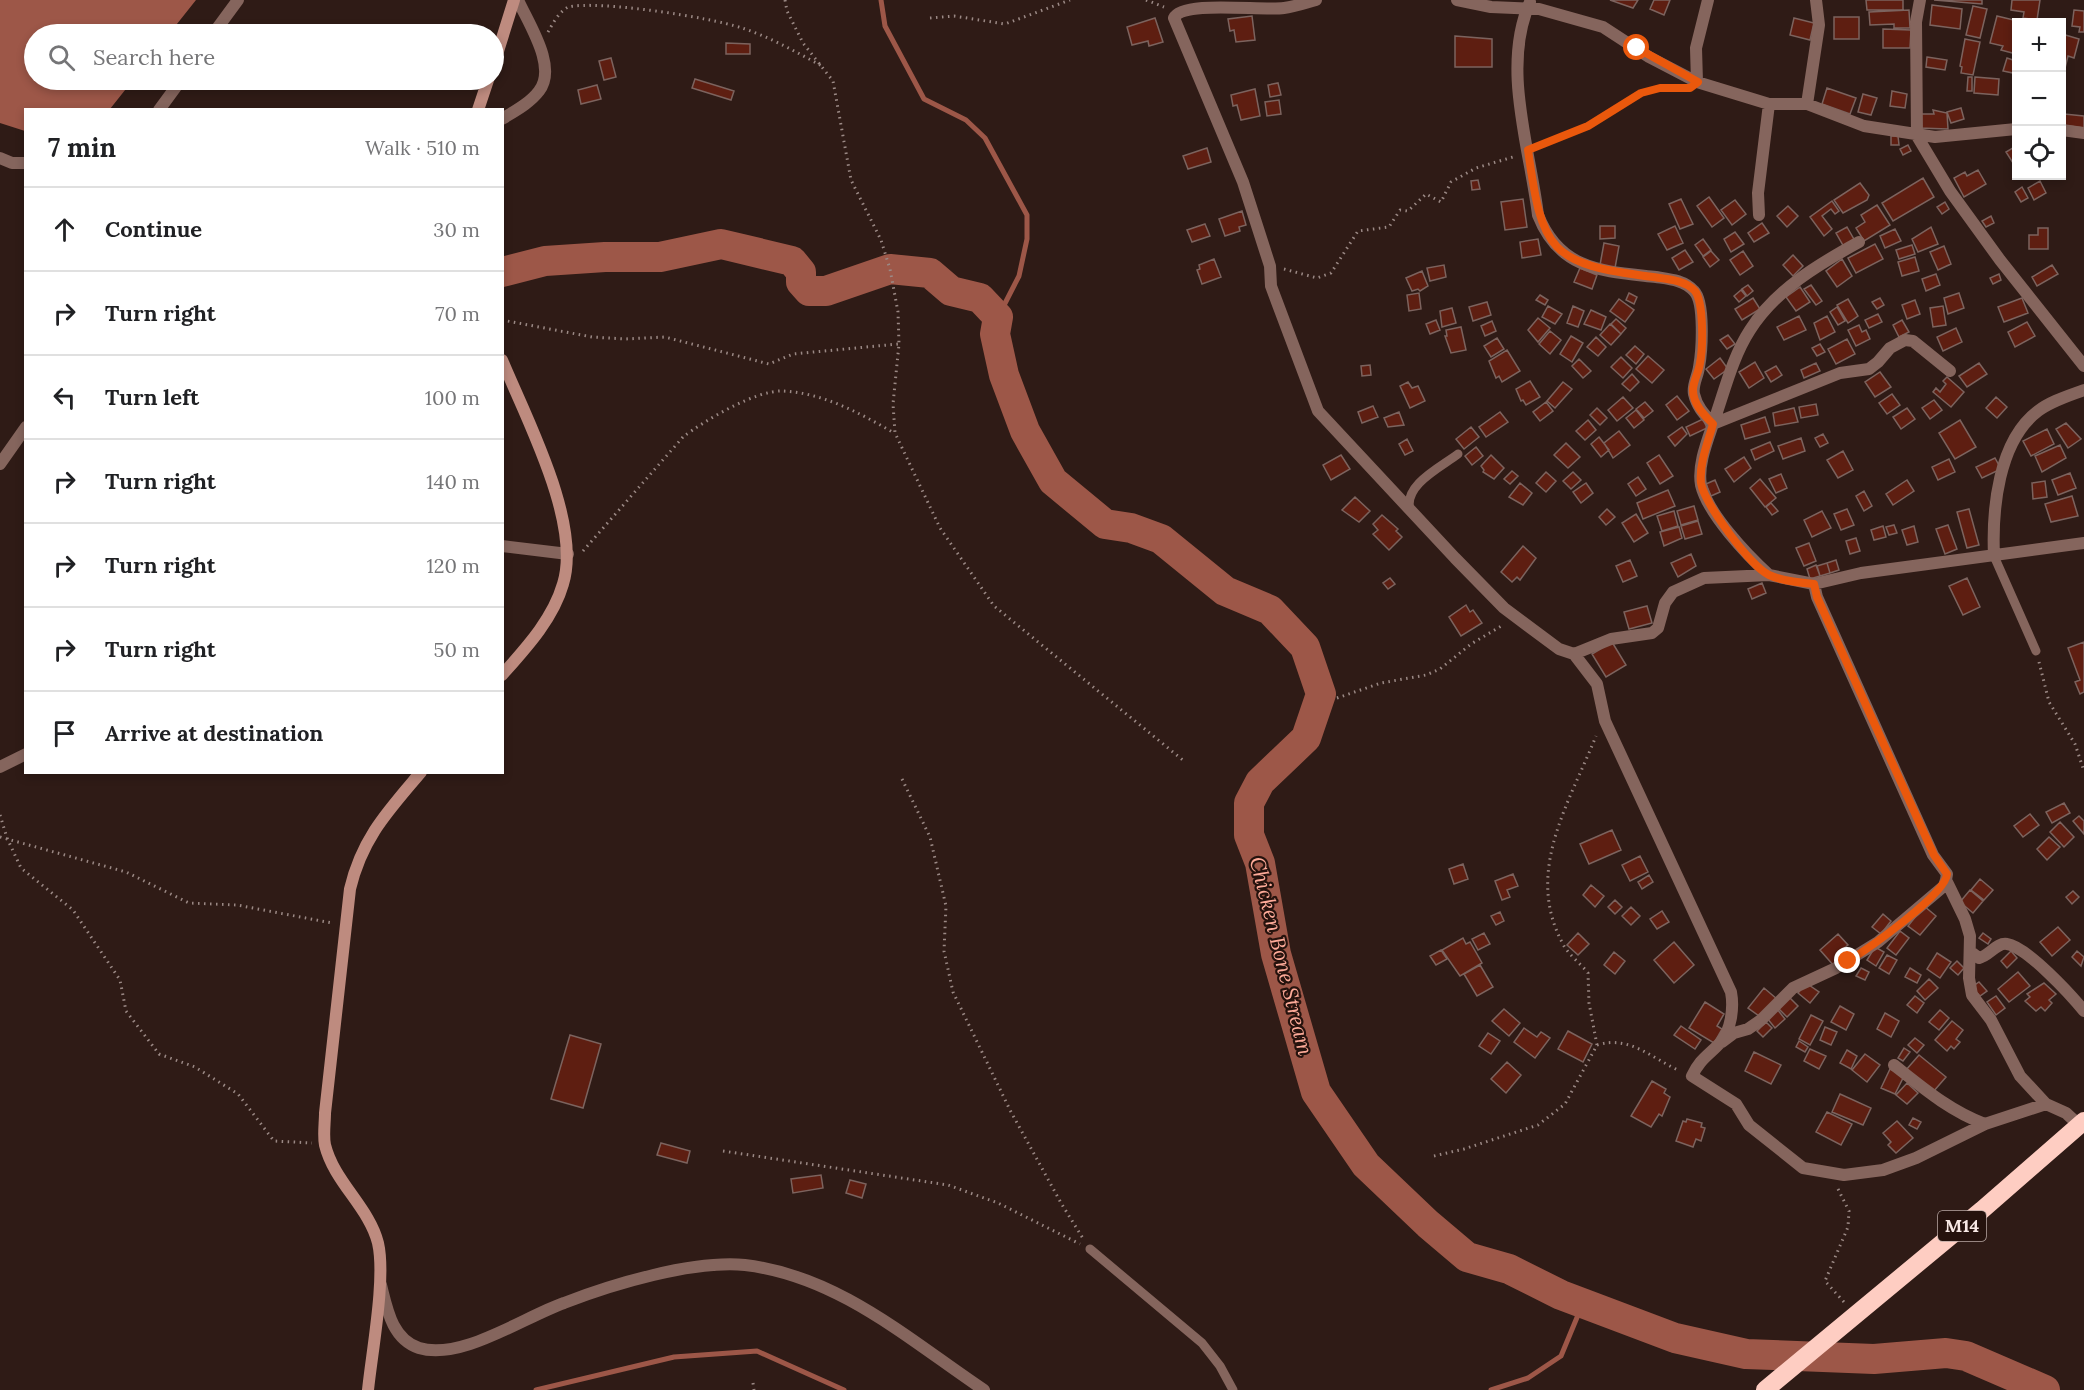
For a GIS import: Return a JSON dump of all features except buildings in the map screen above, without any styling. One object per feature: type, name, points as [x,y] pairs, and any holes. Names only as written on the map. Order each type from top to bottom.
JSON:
[{"type":"highway","name":"M14","points":[[1772,1385],[2082,1123]]},
{"type":"street","points":[[220,24],[238,0]]},
{"type":"street","points":[[504,118],[531,101],[542,89],[545,75],[542,53],[516,0]]},
{"type":"street","points":[[504,35],[516,0]]},
{"type":"street","points":[[1316,0],[1284,8],[1264,8],[1228,2],[1181,7],[1176,11],[1174,18],[1181,39],[1212,103],[1243,182],[1270,272],[1271,286],[1312,401],[1347,445],[1455,558],[1517,618],[1559,649],[1574,654],[1597,684],[1605,721],[1731,992],[1731,1018],[1721,1042]]},
{"type":"street","points":[[1457,0],[1491,7],[1529,4],[1603,27],[1649,57],[1698,82],[1769,104],[1807,104],[1864,126],[1917,136],[1935,137],[2012,129]]},
{"type":"street","points":[[1698,82],[1696,48],[1708,0]]},
{"type":"street","points":[[1807,104],[1819,25],[1816,0]]},
{"type":"street","points":[[1920,0],[1916,22],[1917,136],[1950,191],[2084,366]]},
{"type":"street","points":[[1529,4],[1521,37],[1518,102],[1538,215],[1556,248],[1573,260],[1596,268],[1669,279],[1687,284],[1696,292],[1701,302],[1701,360],[1693,391],[1699,409],[1713,424]]},
{"type":"street","points":[[160,108],[174,90]]},
{"type":"street","points":[[479,108],[485,90]]},
{"type":"street","points":[[1759,215],[1758,193],[1769,104]]},
{"type":"street","points":[[2066,131],[2084,134]]},
{"type":"street","points":[[0,158],[12,163],[24,163]]},
{"type":"street","points":[[1768,575],[1738,543],[1709,504],[1701,484],[1704,458],[1713,424],[1749,331],[1763,312],[1803,276],[1859,242]]},
{"type":"street","points":[[1713,424],[1840,373],[1869,369],[1890,348],[1905,340],[1913,341],[1950,371]]},
{"type":"street","points":[[504,365],[550,480],[566,532],[568,554],[564,583],[552,611],[504,672]]},
{"type":"street","points":[[1994,556],[1993,514],[1996,494],[2011,446],[2018,432],[2038,411],[2051,403],[2084,390]]},
{"type":"street","points":[[0,464],[24,430]]},
{"type":"street","points":[[1574,654],[1611,639],[1652,633],[1658,628],[1665,603],[1673,592],[1685,585],[1714,577],[1768,575],[1814,584],[1861,573],[2084,543]]},
{"type":"street","points":[[504,546],[568,554]]},
{"type":"street","points":[[1814,584],[1817,597],[1929,844],[1947,874],[1946,880],[1944,886],[1878,942],[1836,968],[1793,988],[1761,1020],[1721,1042],[1699,1063],[1692,1076],[1736,1104],[1749,1125],[1803,1168],[1844,1175],[1883,1170],[1916,1158],[1985,1124],[2046,1104]]},
{"type":"street","points":[[0,767],[24,755]]},
{"type":"street","points":[[419,774],[375,827],[363,846],[350,889],[325,1113],[325,1144],[333,1164],[372,1227],[378,1242],[380,1278],[388,1315],[405,1340],[417,1347],[449,1350],[562,1303],[626,1282],[693,1268],[743,1265],[785,1272],[809,1279],[865,1308],[984,1390]]},
{"type":"street","points":[[1946,880],[1965,919],[1971,952],[1969,978],[1972,995],[1992,1020],[2020,1076],[2046,1104],[2082,1123]]},
{"type":"street","points":[[1971,952],[1979,958],[1986,956],[1999,945],[2008,944],[2022,951],[2065,988],[2084,1011]]},
{"type":"street","points":[[1894,1065],[1930,1094],[1964,1116],[1985,1124]]},
{"type":"street","points":[[368,1390],[380,1278]]},
{"type":"lane","points":[[1410,510],[1408,502],[1413,488],[1458,454]]},
{"type":"lane","points":[[1994,556],[2036,651]]},
{"type":"lane","points":[[1090,1249],[1202,1343],[1220,1366],[1233,1390]]},
{"type":"path","points":[[785,0],[787,11],[803,43],[833,81],[851,180],[881,240],[890,269],[898,312],[899,344],[893,404],[895,433],[940,528],[994,606],[1184,761]]},
{"type":"path","points":[[930,18],[954,16],[1005,24],[1070,0]]},
{"type":"path","points":[[1146,0],[1176,11]]},
{"type":"path","points":[[542,53],[545,36],[555,19],[568,8],[590,4],[630,6],[692,16],[742,28],[824,67]]},
{"type":"path","points":[[1270,272],[1287,268],[1317,278],[1330,273],[1358,231],[1389,227],[1400,210],[1408,211],[1426,194],[1441,202],[1451,182],[1476,168],[1503,162],[1588,126],[1641,93],[1660,88],[1690,88],[1698,82]]},
{"type":"path","points":[[504,320],[592,337],[625,339],[665,337],[769,363],[794,354],[899,344]]},
{"type":"path","points":[[566,571],[683,437],[703,422],[762,395],[781,391],[817,398],[858,412],[895,433]]},
{"type":"path","points":[[1337,698],[1381,682],[1426,675],[1440,669],[1477,640],[1517,618]]},
{"type":"path","points":[[2036,651],[2049,702],[2075,744],[2084,771]]},
{"type":"path","points":[[1434,1156],[1464,1149],[1538,1125],[1550,1118],[1565,1104],[1597,1045],[1589,1003],[1588,973],[1563,945],[1546,895],[1552,845],[1575,784],[1605,721]]},
{"type":"path","points":[[902,779],[930,837],[946,906],[944,951],[953,992],[1010,1110],[1061,1203],[1090,1249]]},
{"type":"path","points":[[0,815],[7,838],[21,868],[73,910],[120,980],[126,1011],[159,1054],[195,1067],[238,1094],[274,1141],[325,1144]]},
{"type":"path","points":[[0,837],[126,872],[189,903],[237,904],[346,926]]},
{"type":"path","points":[[1597,1045],[1612,1040],[1635,1046],[1666,1065],[1692,1076]]},
{"type":"path","points":[[723,1151],[948,1185],[998,1203],[1090,1249]]},
{"type":"path","points":[[1833,1173],[1850,1211],[1848,1227],[1825,1281],[1856,1316]]},
{"type":"path","points":[[753,1383],[754,1390]]},
{"type":"shaded area","points":[[0,0],[196,0],[177,24],[24,24],[24,90],[125,90],[111,108],[24,108],[24,131],[0,123]]},
{"type":"waterway","points":[[881,0],[885,26],[924,99],[966,120],[985,138],[1027,215],[1027,239],[1019,276],[998,317]]},
{"type":"waterway","name":"Chicken Bone Stream","points":[[504,271],[545,261],[605,257],[660,257],[721,244],[792,261],[801,272],[801,282],[809,291],[826,291],[890,269],[930,273],[951,291],[980,298],[998,317],[995,334],[1004,375],[1025,431],[1053,481],[1105,524],[1131,528],[1161,539],[1225,591],[1270,610],[1305,647],[1321,694],[1306,738],[1260,782],[1249,803],[1249,835],[1260,863],[1276,954],[1316,1092],[1366,1165],[1428,1224],[1467,1257],[1509,1269],[1561,1295],[1675,1338],[1746,1354],[1874,1359],[1946,1353],[1966,1356],[2045,1390]]},
{"type":"waterway","points":[[1491,1390],[1528,1378],[1561,1356],[1583,1303]]},
{"type":"waterway","points":[[536,1390],[674,1357],[757,1351],[844,1390]]},
{"type":"route","points":[[1637,48],[1649,57],[1698,82],[1690,88],[1660,88],[1641,93],[1588,126],[1545,141],[1528,150],[1538,215],[1556,248],[1573,260],[1596,268],[1669,279],[1687,284],[1696,292],[1701,302],[1701,360],[1693,391],[1699,409],[1713,424],[1701,471],[1701,484],[1709,504],[1752,560],[1768,575],[1798,583],[1814,584],[1817,597],[1938,864],[1947,874],[1944,886],[1878,942],[1848,961]]}]
